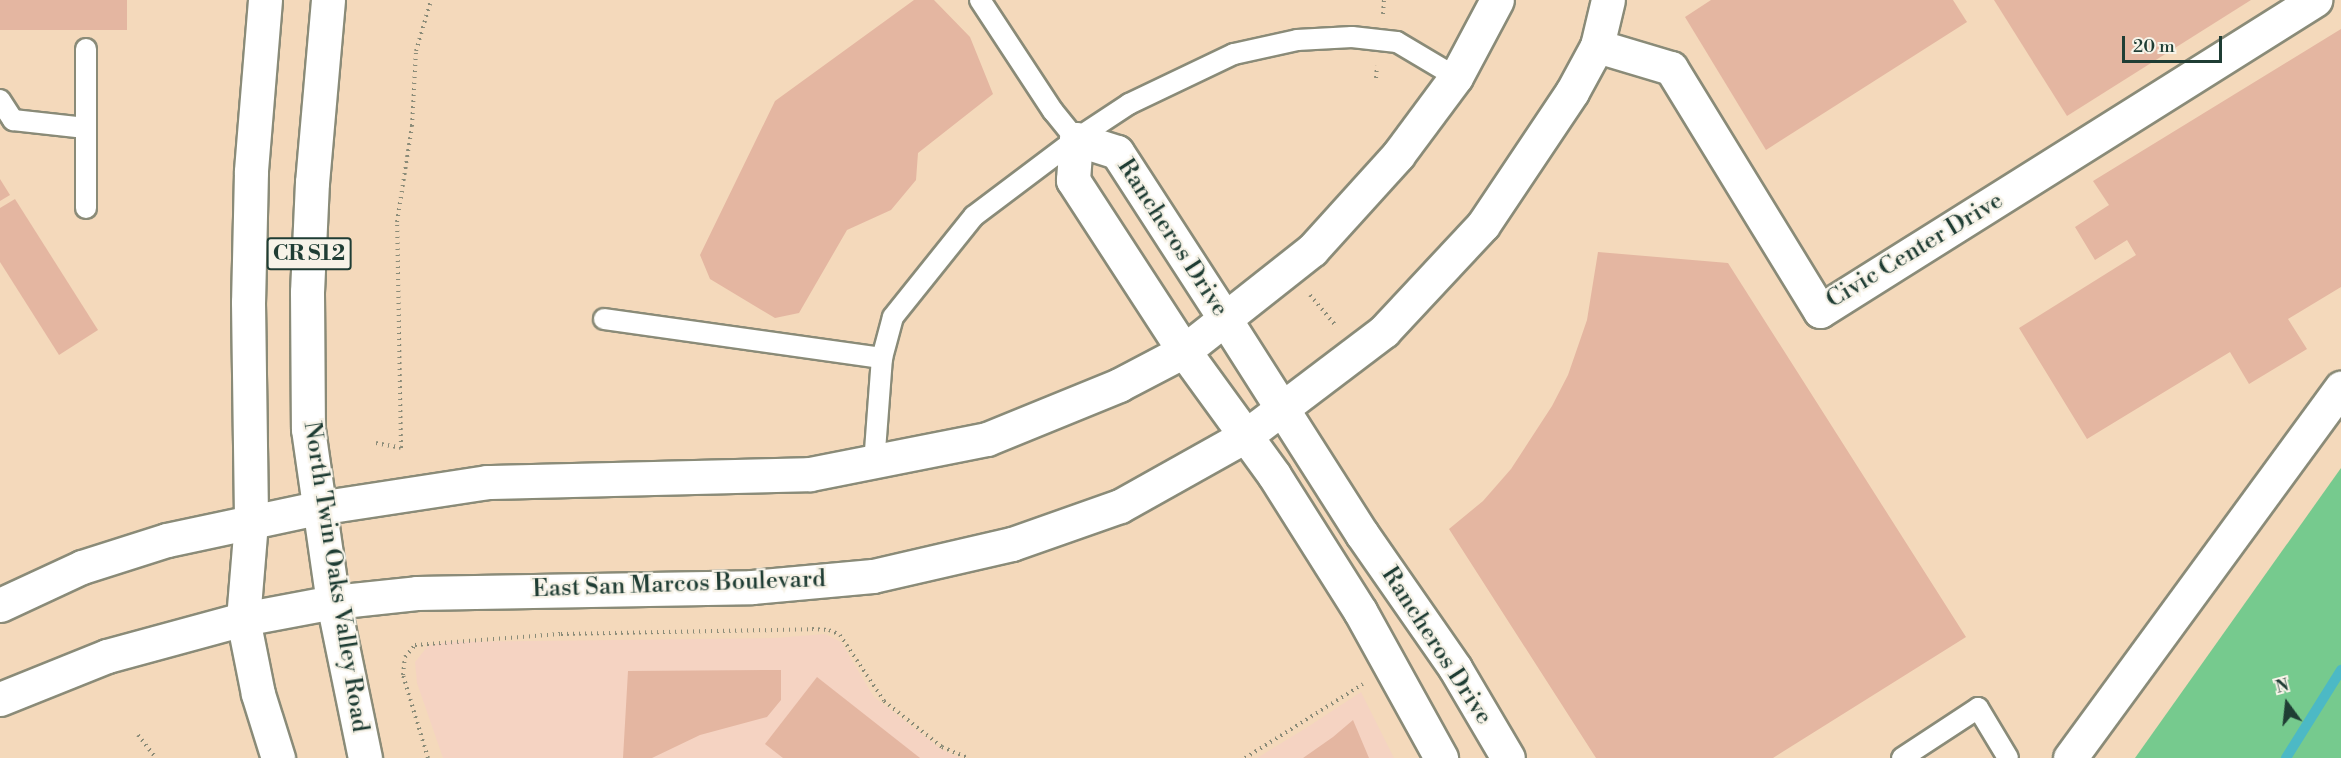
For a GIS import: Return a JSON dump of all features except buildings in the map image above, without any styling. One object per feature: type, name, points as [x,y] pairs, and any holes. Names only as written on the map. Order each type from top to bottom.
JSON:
[{"type":"main road","name":"CR S12","points":[[251,522],[248,278],[257,77],[265,0]]},
{"type":"main road","name":"North Twin Oaks Valley Road","points":[[328,0],[312,182],[307,292],[308,429],[333,602],[365,758]]},
{"type":"main road","points":[[0,605],[82,567],[166,540],[318,508],[487,482],[810,474],[874,464],[987,439],[1119,385],[1184,351],[1312,250],[1398,155],[1456,76],[1497,0]]},
{"type":"main road","name":"East San Marcos Boulevard","points":[[0,699],[107,656],[243,620],[333,602],[417,593],[625,586],[752,587],[873,576],[1012,544],[1120,506],[1247,435],[1384,331],[1483,225],[1572,92],[1597,46],[1608,0]]},
{"type":"main road","name":"Civic Center Drive","points":[[1597,46],[1671,69],[1820,310],[2315,0]]},
{"type":"main road","name":"Rancheros Drive","points":[[1441,758],[1385,651],[1247,435],[1184,351],[1073,180],[1076,139],[1117,152],[1284,407],[1362,534],[1455,668],[1508,758]]},
{"type":"main road","points":[[2070,758],[2341,388]]},
{"type":"main road","points":[[251,522],[243,620],[258,694],[278,758]]},
{"type":"lane","points":[[980,0],[1053,111],[1076,139]]},
{"type":"lane","points":[[874,464],[882,358],[893,317],[974,216],[1076,139],[1129,104],[1234,54],[1296,40],[1352,37],[1397,42],[1456,76]]},
{"type":"lane","points":[[86,49],[86,208]]},
{"type":"lane","points":[[0,100],[13,120],[86,128]]},
{"type":"lane","points":[[604,319],[882,358]]},
{"type":"lane","points":[[1902,758],[1978,708],[2008,758]]},
{"type":"path","points":[[376,442],[401,448],[397,222],[412,126],[416,51],[431,0]]},
{"type":"path","points":[[1310,295],[1341,332]]},
{"type":"path","points":[[428,758],[403,675],[405,657],[415,645],[561,633],[812,629],[829,630],[840,635],[884,701],[942,747],[968,758]]},
{"type":"path","points":[[1245,758],[1362,683],[1367,693]]},
{"type":"path","points":[[138,735],[156,758]]},
{"type":"shaded area","points":[[825,634],[841,642],[874,697],[941,749],[960,758],[443,758],[417,683],[415,662],[428,646],[447,642],[775,638]]},
{"type":"shaded area","points":[[1361,692],[1394,758],[1257,758],[1306,728]]},
{"type":"green space","points":[[2341,468],[2341,758],[2135,758]]},
{"type":"waterway","points":[[2286,758],[2341,670]]}]
